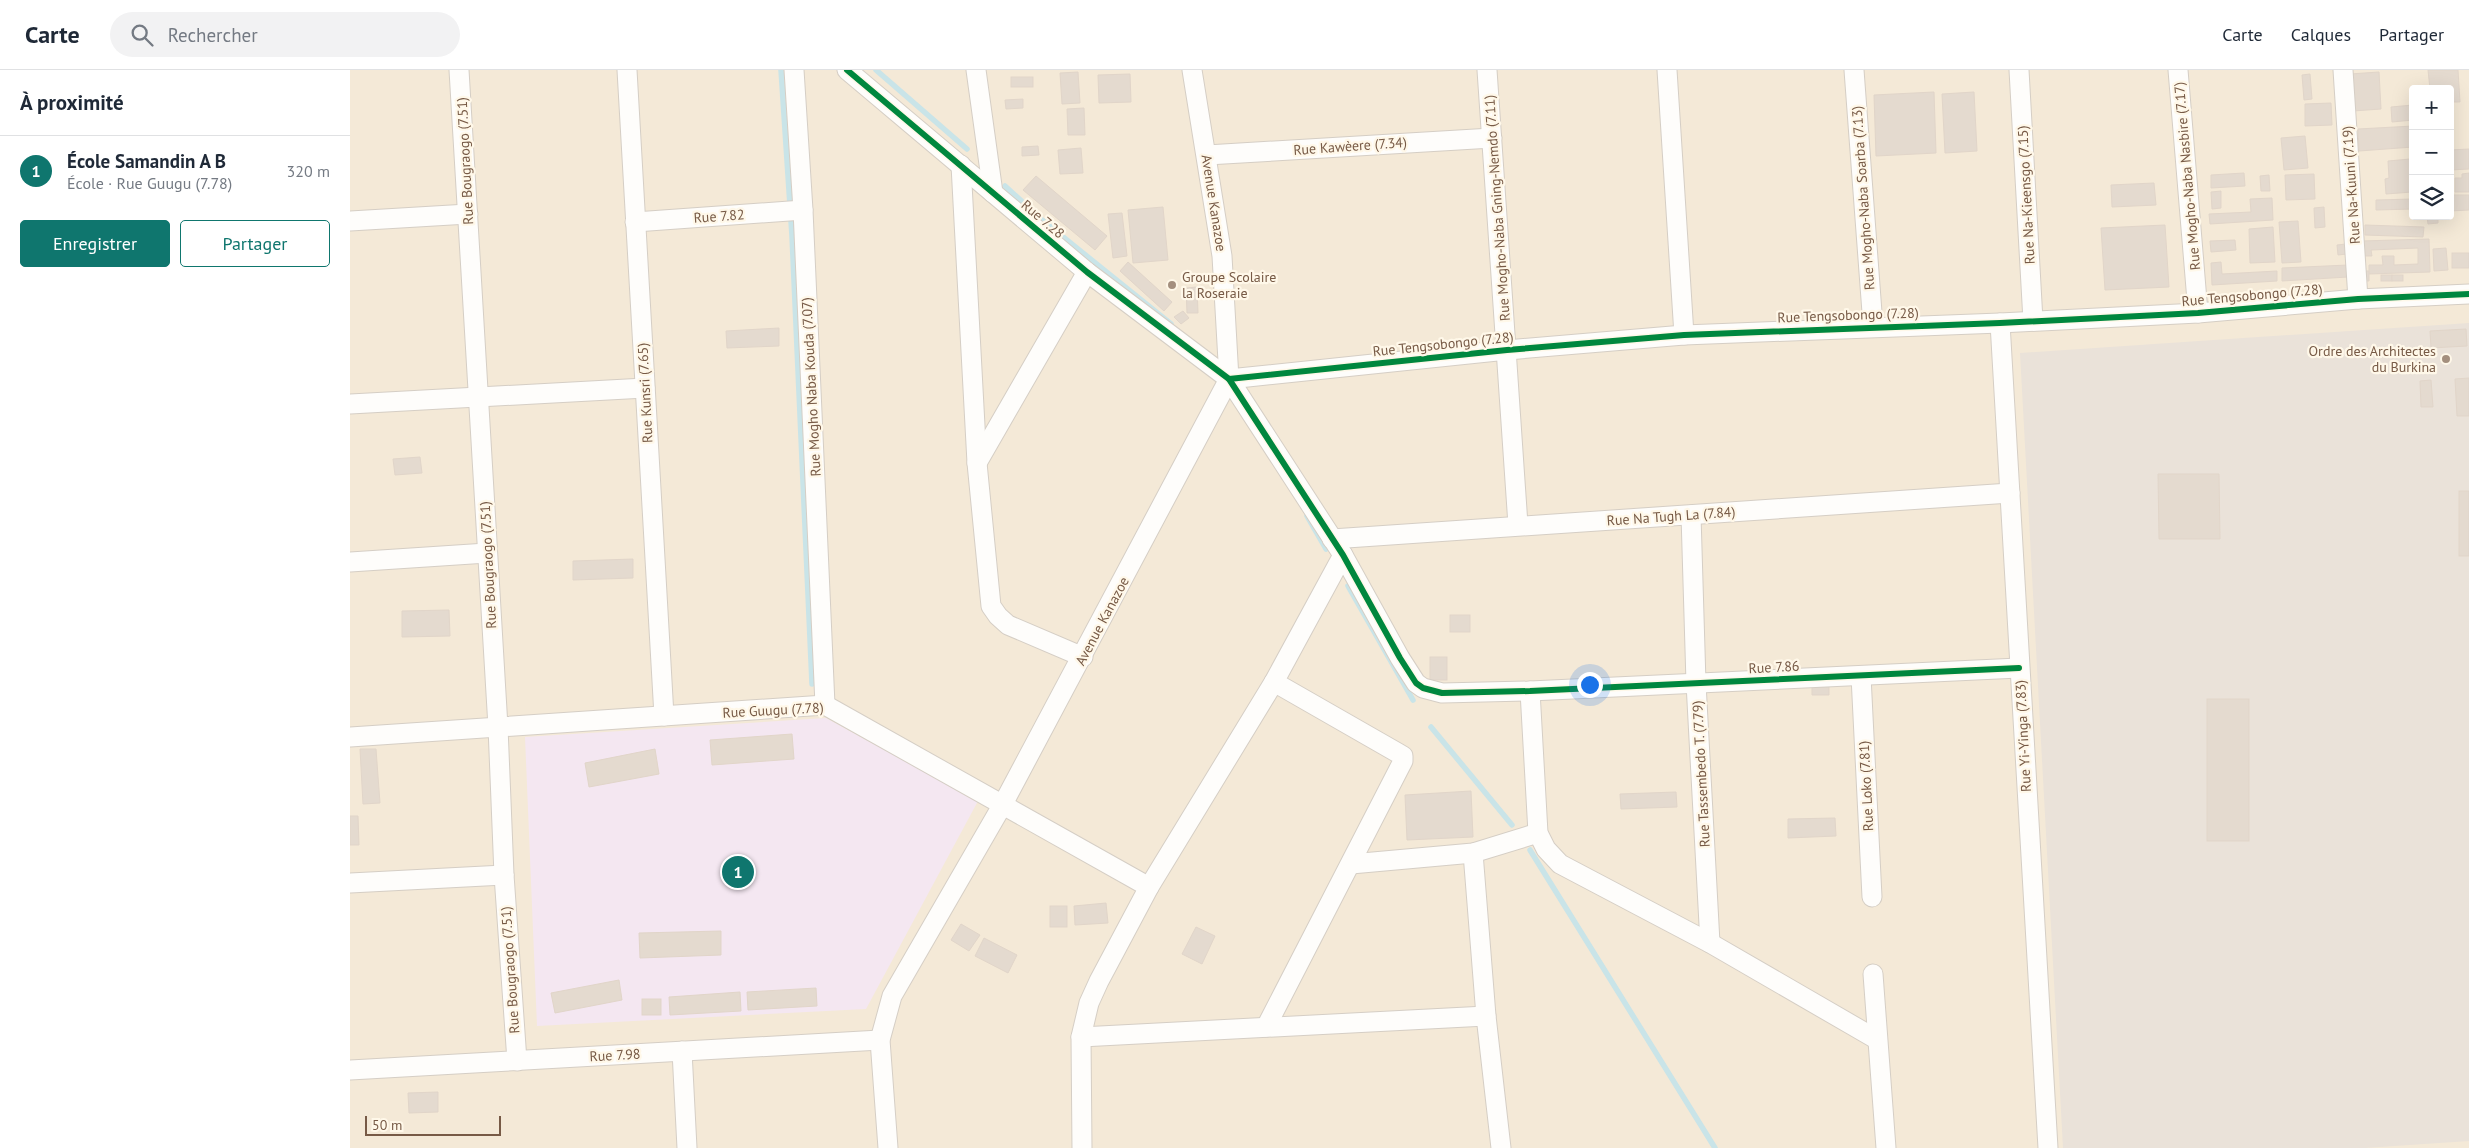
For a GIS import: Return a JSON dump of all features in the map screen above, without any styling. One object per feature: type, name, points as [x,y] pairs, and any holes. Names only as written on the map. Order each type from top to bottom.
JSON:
[{"type":"street","name":"Rue Bougraogo (7.51)","points":[[459,70],[498,727],[504,875],[517,1060]]},
{"type":"street","name":"Rue Kunsri (7.65)","points":[[627,70],[664,716]]},
{"type":"street","name":"Rue Mogho Naba Kouda (7.07)","points":[[794,70],[803,210],[826,705]]},
{"type":"street","name":"Rue 7.28","points":[[847,70],[1087,272],[1229,379]]},
{"type":"street","points":[[976,70],[993,193]]},
{"type":"street","name":"Avenue Kanazoe","points":[[888,1148],[880,1040],[892,996],[1003,804],[1084,657],[1229,379],[1222,256],[1192,70]]},
{"type":"street","name":"Rue Mogho-Naba Gning-Nemdo (7.11)","points":[[1487,70],[1518,526]]},
{"type":"street","points":[[1667,70],[1684,335]]},
{"type":"street","name":"Rue Mogho-Naba Soarba (7.13)","points":[[1854,70],[1872,326]]},
{"type":"street","name":"Rue Na-Kieensgo (7.15)","points":[[2019,70],[2033,321]]},
{"type":"street","name":"Rue Mogho-Naba Nasbire (7.17)","points":[[2178,70],[2198,313]]},
{"type":"street","name":"Rue Na-Kuuni (7.19)","points":[[2343,70],[2358,299]]},
{"type":"street","name":"Rue Kawèere (7.34)","points":[[1207,155],[1492,138]]},
{"type":"street","points":[[961,166],[978,463],[991,606],[998,616],[1008,624],[1084,657]]},
{"type":"street","name":"Rue 7.82","points":[[635,222],[803,210]]},
{"type":"street","points":[[350,220],[468,214]]},
{"type":"street","points":[[978,463],[1087,272]]},
{"type":"street","name":"Rue Tengsobongo (7.28)","points":[[1229,379],[1507,350],[1684,335],[1872,326],[2000,323],[2198,313],[2358,299],[2469,294]]},
{"type":"street","name":"Rue Yi-Yinga (7.83)","points":[[2000,323],[2048,1148]]},
{"type":"street","name":"Rue 7.86","points":[[1229,379],[1338,547],[1400,658],[1416,683],[1423,688],[1442,693],[1530,691],[2019,668]]},
{"type":"street","points":[[350,404],[645,388]]},
{"type":"street","name":"Rue Na Tugh La (7.84)","points":[[1338,547],[1518,526],[2010,493]]},
{"type":"street","name":"Rue Tassembedo T. (7.79)","points":[[1691,515],[1696,683],[1710,943]]},
{"type":"street","points":[[1082,1148],[1081,1036],[1089,1004],[1099,981],[1149,887],[1274,682],[1338,547]]},
{"type":"street","points":[[350,562],[487,553]]},
{"type":"street","name":"Rue Loko (7.81)","points":[[1861,676],[1872,897]]},
{"type":"street","points":[[1266,1027],[1402,766],[1403,756],[1274,682]]},
{"type":"street","points":[[1530,691],[1538,833],[1546,848],[1560,864],[1710,943],[1876,1039]]},
{"type":"street","name":"Rue Guugu (7.78)","points":[[350,737],[826,705],[1149,887]]},
{"type":"street","points":[[1351,864],[1473,853],[1538,833]]},
{"type":"street","points":[[1473,853],[1486,1016],[1501,1148]]},
{"type":"street","points":[[350,883],[504,875]]},
{"type":"street","points":[[1872,974],[1886,1148]]},
{"type":"street","points":[[1081,1036],[1486,1016]]},
{"type":"street","name":"Rue 7.98","points":[[350,1070],[880,1040]]},
{"type":"street","points":[[682,1051],[687,1148]]},
{"type":"shaded area","points":[[350,70],[2469,70],[2469,1148],[350,1148]]},
{"type":"shaded area","points":[[2469,323],[2469,1141],[2365,1148],[2063,1148],[2020,353]]},
{"type":"shaded area","points":[[826,718],[978,801],[866,1009],[537,1026],[525,737]]},
{"type":"building","points":[[2428,70],[2458,70],[2460,102],[2454,102],[2454,85],[2430,85]]},
{"type":"building","points":[[1078,72],[1080,103],[1062,104],[1060,73]]},
{"type":"building","points":[[2379,72],[2381,109],[2353,111],[2350,74]]},
{"type":"building","points":[[1130,74],[1131,102],[1099,103],[1098,75]]},
{"type":"building","points":[[2310,74],[2312,99],[2304,100],[2302,75]]},
{"type":"building","points":[[1011,77],[1033,77],[1033,87],[1011,87]]},
{"type":"building","points":[[1934,92],[1936,153],[1876,156],[1874,95]]},
{"type":"building","points":[[1974,92],[1977,151],[1945,153],[1942,94]]},
{"type":"building","points":[[1023,99],[1023,108],[1006,109],[1005,100]]},
{"type":"building","points":[[2331,103],[2332,125],[2305,126],[2305,104]]},
{"type":"building","points":[[2409,105],[2409,120],[2392,122],[2391,107]]},
{"type":"building","points":[[1084,108],[1085,135],[1068,135],[1067,109]]},
{"type":"building","points":[[2409,126],[2409,147],[2359,151],[2358,129]]},
{"type":"building","points":[[2305,136],[2308,168],[2284,170],[2281,138]]},
{"type":"building","points":[[1038,146],[1039,155],[1022,156],[1022,147]]},
{"type":"building","points":[[1081,148],[1083,173],[1060,174],[1058,150]]},
{"type":"building","points":[[2469,149],[2469,169],[2454,170],[2454,150]]},
{"type":"building","points":[[2409,159],[2409,192],[2386,194],[2385,179],[2389,178],[2388,161]]},
{"type":"building","points":[[2244,173],[2245,186],[2211,188],[2211,175]]},
{"type":"building","points":[[2469,173],[2469,192],[2455,192],[2455,178],[2462,178],[2462,174]]},
{"type":"building","points":[[2314,174],[2315,199],[2286,200],[2285,175]]},
{"type":"building","points":[[2269,175],[2270,191],[2261,191],[2260,176]]},
{"type":"building","points":[[1036,176],[1107,236],[1095,250],[1023,190]]},
{"type":"building","points":[[2154,183],[2156,205],[2112,207],[2111,185]]},
{"type":"building","points":[[2221,191],[2221,208],[2212,209],[2211,192]]},
{"type":"building","points":[[2454,195],[2469,195],[2469,210],[2454,211]]},
{"type":"building","points":[[2272,198],[2273,220],[2210,224],[2209,214],[2251,212],[2250,199]]},
{"type":"building","points":[[2409,199],[2409,209],[2376,210],[2376,200]]},
{"type":"building","points":[[1163,207],[1168,260],[1133,263],[1128,210]]},
{"type":"building","points":[[2324,207],[2325,227],[2315,228],[2314,208]]},
{"type":"building","points":[[1122,213],[1127,256],[1113,258],[1108,214]]},
{"type":"building","points":[[2428,220],[2438,220],[2438,223],[2428,224]]},
{"type":"building","points":[[2298,221],[2301,262],[2282,263],[2279,222]]},
{"type":"building","points":[[2165,225],[2169,287],[2105,290],[2101,228]]},
{"type":"building","points":[[2365,225],[2424,227],[2423,237],[2365,235]]},
{"type":"building","points":[[2273,227],[2275,262],[2250,263],[2249,229]]},
{"type":"building","points":[[2429,239],[2430,272],[2369,274],[2369,265],[2383,265],[2382,256],[2394,256],[2394,265],[2418,264],[2418,248],[2371,250],[2372,256],[2362,256],[2361,241]]},
{"type":"building","points":[[2235,240],[2236,250],[2211,252],[2210,241]]},
{"type":"building","points":[[2346,244],[2347,254],[2338,255],[2337,245]]},
{"type":"building","points":[[2446,248],[2448,270],[2434,271],[2433,249]]},
{"type":"building","points":[[2452,253],[2469,253],[2469,268],[2452,268]]},
{"type":"building","points":[[1128,262],[1172,302],[1164,311],[1120,271]]},
{"type":"building","points":[[2221,262],[2222,274],[2277,271],[2277,281],[2212,285],[2211,263]]},
{"type":"building","points":[[2348,265],[2348,277],[2282,281],[2282,268]]},
{"type":"building","points":[[2363,271],[2369,271],[2369,281],[2364,281]]},
{"type":"building","points":[[2381,275],[2392,275],[2392,281],[2381,281]]},
{"type":"building","points":[[2392,275],[2403,275],[2403,281],[2392,281]]},
{"type":"building","points":[[1197,287],[1198,313],[1187,313],[1186,288]]},
{"type":"building","points":[[1183,311],[1189,318],[1181,324],[1174,317]]},
{"type":"building","points":[[779,328],[779,346],[727,348],[726,331]]},
{"type":"building","points":[[2466,329],[2467,346],[2431,348],[2430,331]]},
{"type":"building","points":[[2469,378],[2469,416],[2457,416],[2455,379]]},
{"type":"building","points":[[2431,380],[2433,407],[2421,407],[2420,381]]},
{"type":"building","points":[[420,457],[422,473],[395,475],[393,459]]},
{"type":"building","points":[[2158,474],[2219,474],[2220,539],[2159,539]]},
{"type":"building","points":[[2459,491],[2469,491],[2469,556],[2459,556]]},
{"type":"building","points":[[633,559],[633,578],[573,580],[573,561]]},
{"type":"building","points":[[449,610],[450,636],[402,637],[402,611]]},
{"type":"building","points":[[1450,615],[1470,615],[1470,632],[1450,632]]},
{"type":"building","points":[[1430,657],[1447,657],[1447,680],[1430,680]]},
{"type":"building","points":[[1829,685],[1829,695],[1812,695],[1812,686]]},
{"type":"building","points":[[2207,699],[2249,699],[2249,841],[2207,841]]},
{"type":"building","points":[[792,734],[794,759],[712,765],[710,740]]},
{"type":"building","points":[[360,749],[376,749],[380,803],[363,804]]},
{"type":"building","points":[[655,749],[659,774],[589,787],[585,763]]},
{"type":"building","points":[[1471,791],[1473,837],[1407,840],[1405,795]]},
{"type":"building","points":[[1676,792],[1677,807],[1621,809],[1620,794]]},
{"type":"building","points":[[350,816],[358,816],[359,845],[350,845]]},
{"type":"building","points":[[1835,818],[1836,836],[1788,838],[1788,819]]},
{"type":"building","points":[[1106,903],[1108,923],[1075,925],[1074,906]]},
{"type":"building","points":[[1050,906],[1067,906],[1067,927],[1050,927]]},
{"type":"building","points":[[961,924],[980,935],[969,951],[951,940]]},
{"type":"building","points":[[1196,927],[1215,936],[1202,964],[1182,954]]},
{"type":"building","points":[[721,931],[721,955],[640,958],[639,933]]},
{"type":"building","points":[[984,938],[1017,955],[1008,973],[975,956]]},
{"type":"building","points":[[619,980],[622,1000],[555,1013],[551,993]]},
{"type":"building","points":[[816,988],[817,1006],[748,1010],[747,992]]},
{"type":"building","points":[[740,992],[741,1011],[670,1015],[669,997]]},
{"type":"building","points":[[642,999],[661,999],[661,1015],[642,1015]]},
{"type":"building","points":[[438,1092],[438,1112],[409,1113],[408,1093]]},
{"type":"waterway","points":[[781,70],[792,236],[812,684]]},
{"type":"waterway","points":[[876,70],[967,149]]},
{"type":"waterway","points":[[1005,186],[1042,220],[1171,324]]},
{"type":"waterway","points":[[1307,516],[1326,549]]},
{"type":"waterway","points":[[1348,586],[1413,700]]},
{"type":"waterway","points":[[1431,727],[1512,825]]},
{"type":"waterway","points":[[1530,850],[1715,1148]]},
{"type":"cycle path","points":[[847,70],[1087,272],[1229,379],[1343,555],[1400,658],[1416,683],[1423,688],[1442,693],[1530,691],[2019,668]]},
{"type":"cycle path","points":[[1229,379],[1507,350],[1684,335],[2000,323],[2198,313],[2358,299],[2469,294]]},
{"type":"place","name":"Groupe Scolaire la Roseraie","points":[[1172,285]]},
{"type":"place","name":"Ordre des Architectes du Burkina","points":[[2446,359]]},
{"type":"place","name":"École Samandin A B","points":[[738,872]]}]
